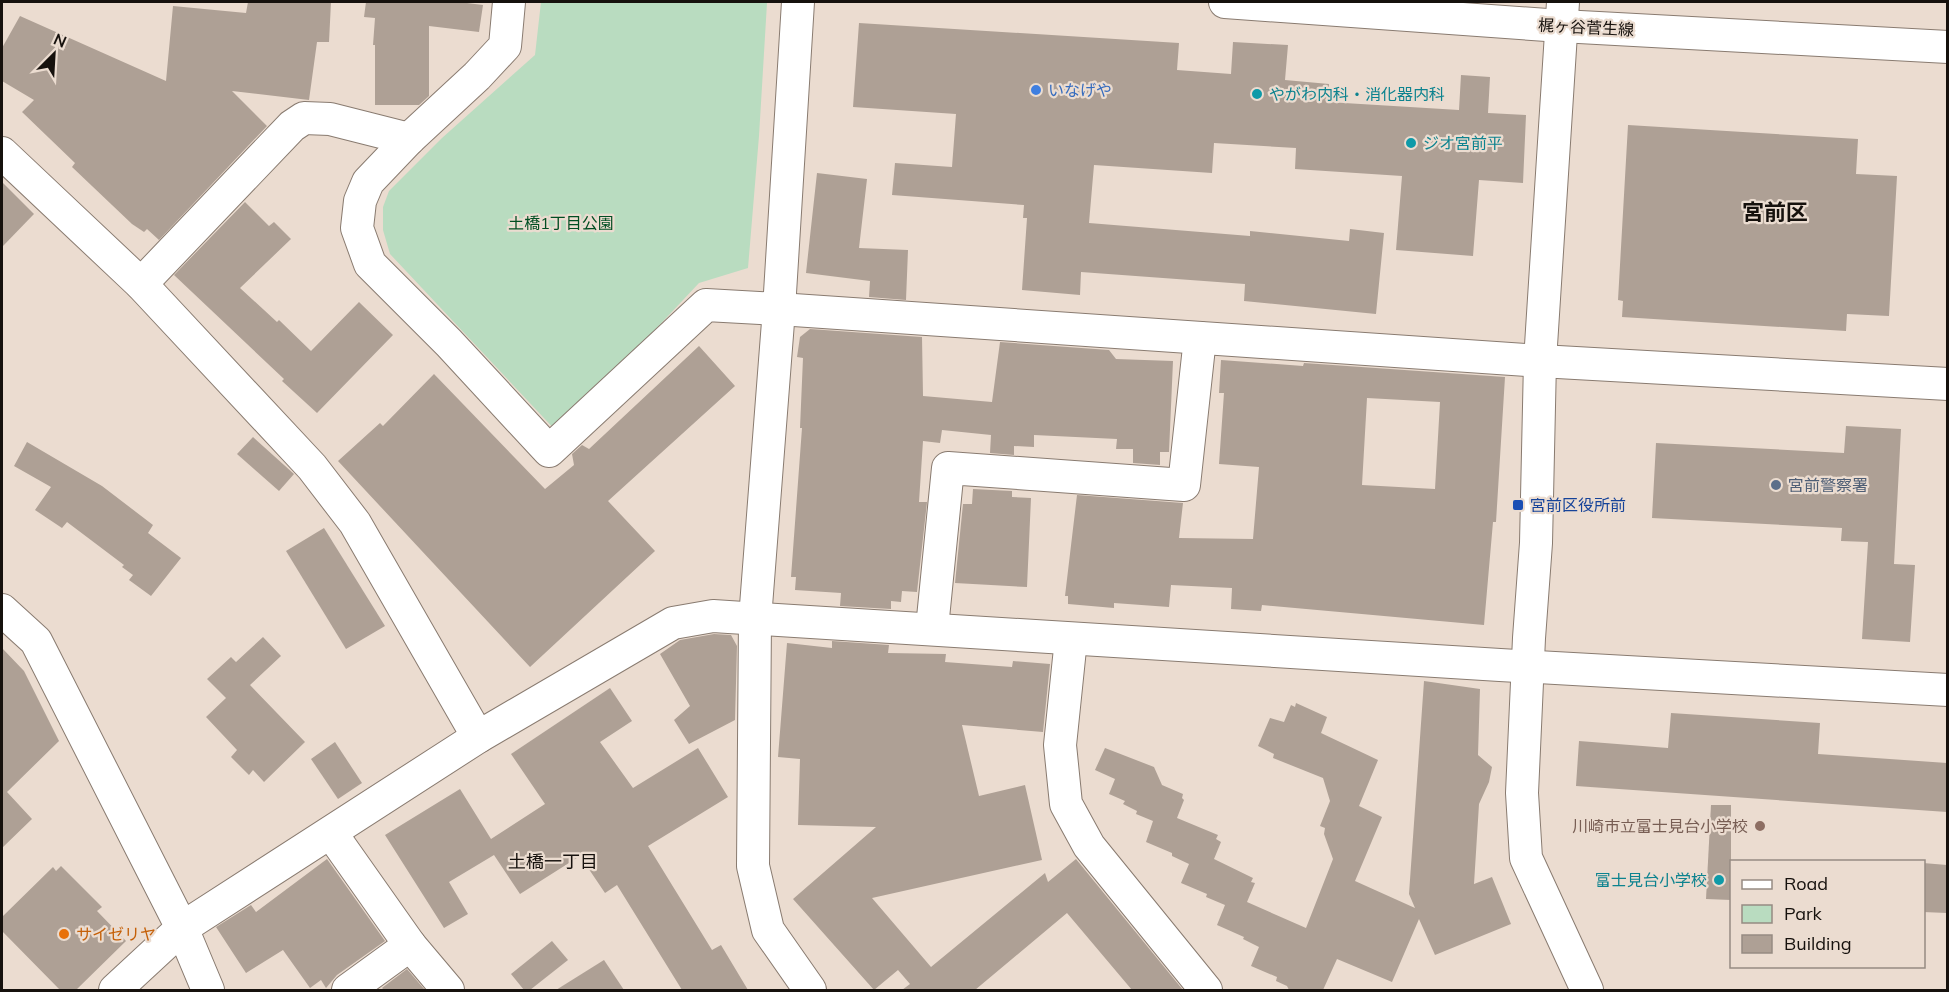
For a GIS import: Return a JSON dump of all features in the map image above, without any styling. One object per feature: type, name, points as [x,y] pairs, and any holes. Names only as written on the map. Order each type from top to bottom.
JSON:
[{"type":"street","points":[[509,2],[505,46],[368,182],[360,201],[357,228],[370,264],[449,343],[549,451],[706,305],[1540,361],[1947,384]]},
{"type":"street","points":[[798,2],[779,309],[755,619],[753,866],[768,930],[810,990]]},
{"type":"street","name":"梶ヶ谷菅生線","points":[[1225,2],[1562,14],[1947,47]]},
{"type":"street","points":[[1562,14],[1540,361],[1536,543],[1527,666],[1522,792],[1526,858],[1587,990]]},
{"type":"street","points":[[141,284],[292,126],[304,118],[330,119],[409,140]]},
{"type":"street","points":[[2,153],[141,284],[312,467],[355,523],[478,737]]},
{"type":"street","points":[[932,628],[948,468],[1184,485],[1200,338]]},
{"type":"street","points":[[2,610],[36,642],[182,928],[208,990]]},
{"type":"street","points":[[115,990],[182,928],[478,737],[673,623],[713,616],[1947,690]]},
{"type":"street","points":[[1071,639],[1060,745],[1066,804],[1089,846],[1206,990]]},
{"type":"street","points":[[331,833],[410,945],[448,990]]},
{"type":"street","points":[[348,990],[410,945]]},
{"type":"green space","name":"土橋1丁目公園","points":[[541,2],[767,3],[748,268],[699,283],[558,433],[390,254],[383,230],[383,207],[389,191],[442,138],[535,55]]},
{"type":"building","points":[[248,2],[331,2],[329,42],[317,42],[309,100],[232,91],[267,126],[159,240],[147,229],[144,232],[132,224],[72,167],[75,163],[22,112],[34,100],[2,81],[2,48],[20,16],[166,81],[173,6],[246,13]]},
{"type":"building","points":[[366,2],[459,2],[483,5],[479,32],[429,26],[429,96],[419,105],[375,105],[375,45],[373,45],[375,18],[364,17]]},
{"type":"building","points":[[859,23],[1179,43],[1177,70],[1231,74],[1233,42],[1288,45],[1285,80],[1329,84],[1328,102],[1459,110],[1461,75],[1490,77],[1488,113],[1526,115],[1523,183],[1479,180],[1473,256],[1396,250],[1402,176],[1295,169],[1296,148],[1214,143],[1212,173],[1094,165],[1089,223],[1250,236],[1250,231],[1349,241],[1350,229],[1384,233],[1376,314],[1244,301],[1245,284],[1081,272],[1080,295],[1022,290],[1027,218],[1023,218],[1024,205],[892,195],[895,163],[952,167],[956,114],[853,107]]},
{"type":"building","points":[[1628,125],[1858,139],[1856,174],[1897,176],[1889,316],[1847,314],[1846,331],[1622,317],[1623,301],[1618,300]]},
{"type":"building","points":[[817,173],[867,179],[859,248],[908,250],[906,300],[869,297],[870,281],[806,273]]},
{"type":"building","points":[[2,182],[34,214],[2,247]]},
{"type":"building","points":[[245,202],[269,226],[274,222],[291,239],[240,288],[277,322],[279,320],[311,351],[359,302],[393,335],[317,413],[174,275]]},
{"type":"building","points":[[810,329],[922,337],[923,396],[992,402],[1000,342],[1109,350],[1116,359],[1173,361],[1169,452],[1160,452],[1160,465],[1133,463],[1133,449],[1116,449],[1117,439],[1034,435],[1034,447],[1014,446],[1014,455],[990,453],[991,435],[942,430],[940,443],[923,441],[919,502],[927,502],[917,592],[902,591],[901,602],[891,601],[891,609],[840,606],[841,593],[795,590],[796,577],[791,577],[802,428],[800,428],[803,358],[797,357],[800,337]]},
{"type":"building","points":[[699,346],[735,386],[608,501],[655,551],[530,667],[338,461],[380,423],[383,426],[434,374],[545,489],[574,465],[572,454],[582,445],[589,449]]},
{"type":"building","points":[[1221,360],[1303,366],[1304,363],[1505,377],[1496,522],[1493,522],[1484,625],[1262,605],[1261,611],[1231,609],[1232,588],[1171,585],[1169,607],[1114,603],[1114,608],[1068,604],[1068,596],[1065,596],[1077,495],[1183,503],[1179,538],[1253,539],[1259,467],[1219,464],[1224,393],[1219,393]],"holes":[[[1367,398],[1440,402],[1435,489],[1362,485]]]},
{"type":"building","name":"宮前警察署","points":[[1846,426],[1901,429],[1894,564],[1915,565],[1910,642],[1862,639],[1868,542],[1841,541],[1842,528],[1652,518],[1656,443],[1844,453]]},
{"type":"building","points":[[253,437],[294,474],[279,491],[237,454]]},
{"type":"building","points":[[27,442],[102,486],[153,525],[148,533],[181,558],[151,596],[129,580],[133,575],[122,567],[124,565],[67,522],[62,528],[35,510],[51,487],[14,466]]},
{"type":"building","points":[[973,489],[1012,491],[1012,497],[1031,498],[1027,587],[955,583],[963,504],[972,504]]},
{"type":"building","points":[[324,528],[385,626],[346,649],[286,551]]},
{"type":"building","points":[[714,634],[731,635],[737,646],[735,720],[689,744],[674,720],[690,706],[660,654],[680,640]]},
{"type":"building","points":[[263,637],[281,656],[250,685],[305,742],[264,782],[253,770],[249,775],[231,757],[237,750],[206,717],[226,698],[207,679],[231,657],[236,662]]},
{"type":"building","points":[[832,641],[889,645],[888,653],[946,654],[945,662],[1012,667],[1013,661],[1050,664],[1043,732],[962,725],[979,796],[1025,785],[1042,860],[872,898],[931,967],[1045,873],[1048,882],[1076,859],[1183,990],[1132,990],[1067,913],[975,990],[902,990],[910,984],[898,970],[874,990],[793,899],[876,827],[798,825],[800,759],[778,757],[787,643],[832,648]]},
{"type":"building","points":[[2,648],[24,671],[59,741],[7,792],[32,819],[2,848]]},
{"type":"building","points":[[1424,681],[1480,689],[1478,755],[1492,767],[1489,782],[1479,804],[1474,884],[1492,877],[1511,924],[1435,955],[1419,919],[1392,982],[1337,959],[1323,990],[1289,990],[1287,986],[1276,981],[1277,977],[1251,966],[1259,947],[1243,939],[1244,937],[1217,925],[1225,905],[1181,883],[1189,864],[1172,856],[1172,853],[1146,842],[1153,821],[1136,814],[1137,811],[1123,804],[1125,801],[1109,794],[1115,779],[1095,770],[1105,748],[1154,767],[1162,785],[1183,794],[1184,800],[1177,818],[1218,835],[1216,839],[1221,842],[1214,859],[1253,878],[1251,882],[1255,883],[1247,902],[1306,928],[1333,859],[1324,834],[1325,828],[1320,826],[1330,801],[1323,778],[1273,758],[1274,754],[1258,746],[1270,718],[1284,722],[1291,705],[1295,707],[1296,703],[1327,717],[1321,733],[1378,760],[1359,806],[1382,817],[1355,881],[1415,908],[1409,894]]},
{"type":"building","points":[[610,688],[632,721],[600,742],[633,788],[698,748],[728,797],[648,846],[712,950],[721,945],[748,990],[682,990],[617,885],[605,893],[580,856],[520,894],[494,855],[449,882],[468,914],[444,928],[385,835],[460,789],[491,839],[545,804],[511,754]]},
{"type":"building","points":[[1671,713],[1820,723],[1818,754],[1947,763],[1947,812],[1576,786],[1579,741],[1668,748]]},
{"type":"building","points":[[335,742],[362,783],[338,799],[311,759]]},
{"type":"building","points":[[1711,805],[1731,805],[1730,900],[1706,899]]},
{"type":"building","points":[[327,859],[385,941],[337,975],[326,988],[321,980],[310,988],[283,950],[246,973],[216,927],[251,905],[256,912]]},
{"type":"building","points":[[1925,863],[1947,865],[1947,913],[1925,912]]},
{"type":"building","points":[[61,866],[102,907],[97,911],[126,941],[76,990],[60,990],[2,931],[2,917],[53,867],[56,871]]},
{"type":"building","points":[[552,941],[568,960],[530,990],[524,990],[511,974]]},
{"type":"building","points":[[604,960],[624,990],[556,990]]},
{"type":"building","points":[[407,969],[425,990],[384,990],[382,988]]},
{"type":"place","name":"いなげや","points":[[1036,90]]},
{"type":"place","name":"やがわ内科・消化器内科","points":[[1257,94]]},
{"type":"place","name":"ジオ宮前平","points":[[1411,143]]},
{"type":"place","name":"宮前警察署","points":[[1776,485]]},
{"type":"place","name":"宮前区役所前","points":[[1518,505]]},
{"type":"place","name":"川崎市立富士見台小学校","points":[[1760,826]]},
{"type":"place","name":"富士見台小学校","points":[[1719,880]]},
{"type":"place","name":"サイゼリヤ","points":[[64,934]]},
{"type":"district","name":"宮前区","points":[[1775,212]]},
{"type":"district","name":"土橋一丁目","points":[[553,862]]}]
